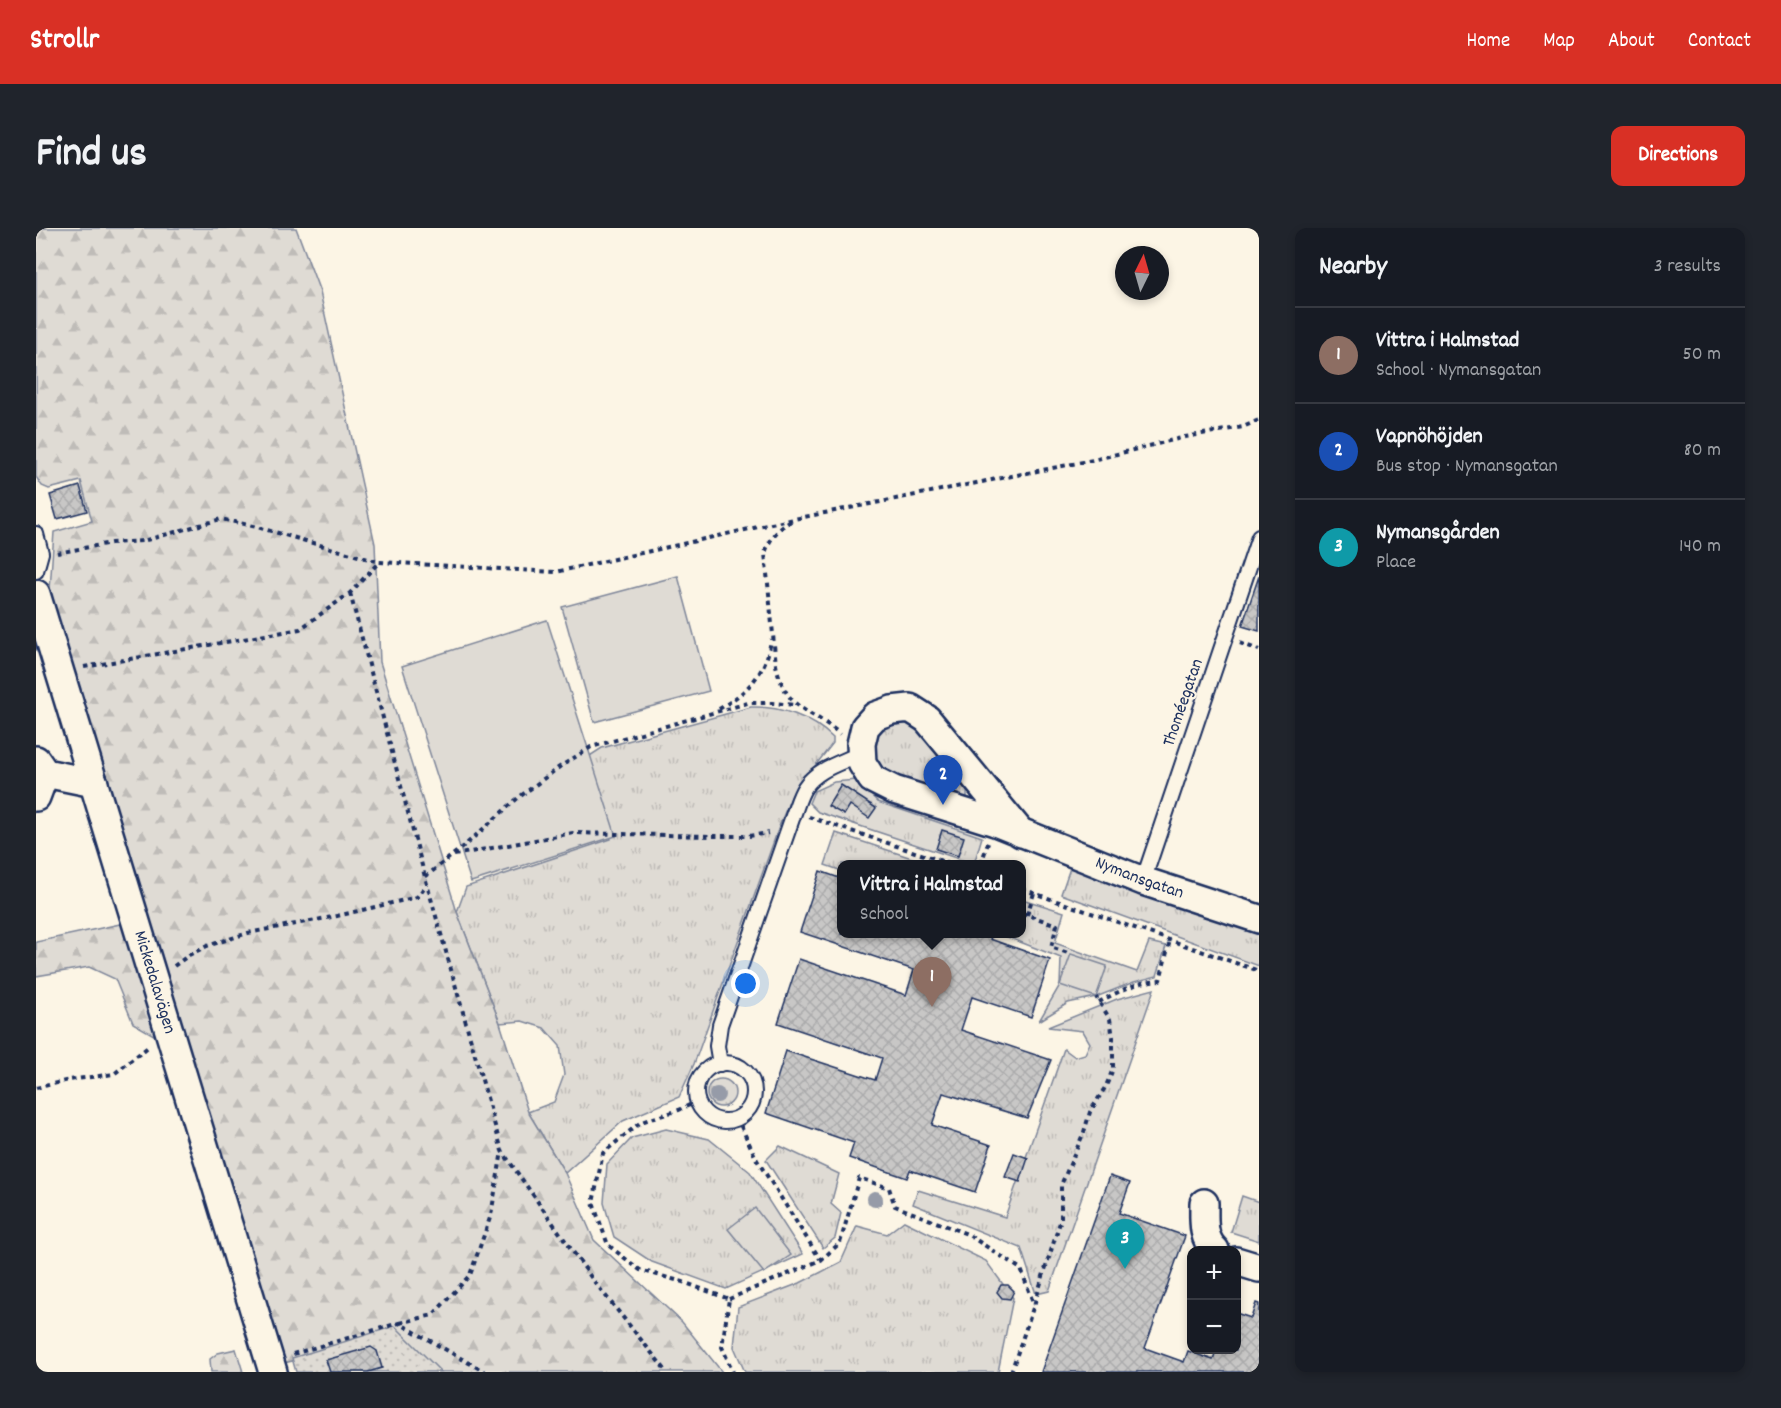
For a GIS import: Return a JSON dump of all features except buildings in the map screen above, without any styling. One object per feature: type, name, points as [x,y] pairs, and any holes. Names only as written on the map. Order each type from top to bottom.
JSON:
[{"type":"street","name":"Mickedalavägen","points":[[36,594],[271,1367]]},
{"type":"street","name":"Nymansgatan","points":[[1021,833],[927,719],[910,708],[892,710],[875,716],[865,727],[861,753],[862,764],[872,779],[886,787],[987,819],[1021,833],[1143,880],[1259,920]]},
{"type":"street","points":[[39,777],[94,783]]},
{"type":"street","points":[[1204,1203],[1204,1224],[1211,1246]]},
{"type":"street","points":[[1241,1263],[1259,1268]]},
{"type":"lane","points":[[36,534],[41,553],[36,571]]},
{"type":"lane","name":"Thoméegatan","points":[[1143,880],[1259,537]]},
{"type":"lane","points":[[720,1064],[717,1046],[720,1025],[794,813],[806,786],[824,769],[861,753]]},
{"type":"lane","points":[[720,1064],[738,1066],[746,1072],[754,1088],[751,1106],[745,1113],[728,1121],[709,1116],[702,1109],[696,1091],[703,1073],[720,1064]]},
{"type":"path","points":[[41,553],[67,552],[111,543],[143,541],[221,519],[379,562],[556,572],[794,519],[1093,460],[1185,437],[1244,427],[1259,420]]},
{"type":"path","points":[[794,519],[776,533],[768,543],[765,553],[772,630],[780,683],[795,705],[833,728],[861,753]]},
{"type":"path","points":[[61,671],[300,629],[350,593],[379,562]]},
{"type":"path","points":[[350,593],[425,877],[502,1151],[593,1280],[667,1372]]},
{"type":"path","points":[[713,713],[739,697],[762,671],[769,652],[772,630]]},
{"type":"path","points":[[425,877],[518,798],[591,747],[748,703],[795,705]]},
{"type":"path","points":[[794,813],[939,860]]},
{"type":"path","points":[[453,855],[573,833],[749,836],[788,830]]},
{"type":"path","points":[[154,982],[189,955],[207,946],[248,933],[337,916],[417,897],[427,883]]},
{"type":"path","points":[[1026,890],[1259,971]]},
{"type":"path","points":[[1026,910],[1034,893]]},
{"type":"path","points":[[1026,915],[1057,925],[1051,947],[1071,954]]},
{"type":"path","points":[[1099,1002],[1147,981],[1160,980],[1170,940]]},
{"type":"path","points":[[1011,1372],[1061,1220],[1061,1185],[1084,1132],[1090,1112],[1107,1086],[1113,1069],[1113,1037],[1110,1019],[1096,997]]},
{"type":"path","points":[[36,1088],[69,1080],[114,1074],[135,1056],[169,1033]]},
{"type":"path","points":[[698,1101],[679,1110],[641,1122],[603,1153],[593,1203],[608,1245],[640,1270],[683,1282],[729,1299],[820,1260],[840,1243],[859,1179],[889,1188],[895,1206],[967,1234],[1021,1269],[1034,1305]]},
{"type":"path","points":[[737,1118],[757,1160],[820,1260]]},
{"type":"path","points":[[271,1367],[399,1323],[433,1316],[470,1275],[491,1215],[502,1151]]},
{"type":"path","points":[[729,1299],[722,1347],[733,1372]]},
{"type":"path","points":[[399,1323],[485,1372]]},
{"type":"green space","points":[[36,228],[296,228],[320,292],[375,544],[380,662],[457,912],[500,1023],[528,1112],[565,1173],[594,1240],[682,1322],[722,1372],[416,1372],[392,1336],[280,1364],[49,604],[54,532],[92,521],[81,481],[49,489],[42,486],[36,477]]},
{"type":"green space","points":[[678,576],[709,691],[594,722],[562,607]]},
{"type":"green space","points":[[547,620],[616,836],[471,882],[402,666]]},
{"type":"green space","points":[[751,707],[773,708],[795,714],[825,731],[833,738],[833,743],[792,795],[694,1064],[679,1097],[623,1121],[565,1173],[528,1112],[554,1102],[564,1075],[560,1046],[544,1028],[522,1021],[500,1023],[457,912],[466,887],[611,839],[590,768],[585,759],[602,748]]},
{"type":"green space","points":[[897,722],[918,729],[967,790],[967,799],[962,801],[885,773],[874,756],[874,747],[877,735],[882,729]]},
{"type":"green space","points":[[856,780],[878,802],[982,837],[975,860],[962,860],[818,812],[809,803],[814,791],[834,782]]},
{"type":"green space","points":[[836,833],[918,860],[837,860],[837,869],[825,865]]},
{"type":"green space","points":[[1070,868],[1259,933],[1259,966],[1061,894]]},
{"type":"green space","points":[[1026,900],[1064,912],[1055,943],[1137,972],[1149,942],[1166,946],[1157,976],[1134,982],[1096,997],[1068,1003],[1039,1021],[1060,985],[1061,958],[1010,938],[1026,938]]},
{"type":"green space","points":[[125,923],[159,1031],[157,1037],[133,1023],[115,979],[89,967],[36,976],[36,942]]},
{"type":"green space","points":[[1071,954],[1107,966],[1096,997],[1060,985]]},
{"type":"green space","points":[[1154,989],[1049,1291],[1036,1294],[1021,1248],[913,1204],[918,1190],[1005,1217],[1064,1049],[1075,1057],[1085,1054],[1090,1043],[1083,1031],[1048,1027],[1117,999]]},
{"type":"green space","points":[[721,1079],[731,1083],[735,1093],[731,1103],[721,1107],[711,1103],[707,1093],[711,1083]]},
{"type":"green space","points":[[666,1129],[709,1139],[750,1172],[803,1254],[726,1289],[652,1262],[614,1237],[604,1203],[607,1164],[632,1138]]},
{"type":"green space","points":[[780,1146],[839,1174],[831,1204],[841,1213],[835,1238],[823,1248],[766,1160]]},
{"type":"green space","points":[[1242,1196],[1259,1202],[1259,1241],[1231,1232]]},
{"type":"green space","points":[[755,1208],[791,1255],[764,1273],[728,1229]]},
{"type":"green space","points":[[904,1221],[986,1261],[1013,1298],[998,1372],[745,1372],[734,1347],[738,1307],[800,1283],[841,1262],[857,1226],[887,1234]]},
{"type":"green space","points":[[395,1326],[441,1372],[296,1372],[292,1358]]},
{"type":"green space","points":[[236,1349],[243,1372],[211,1372],[210,1359],[218,1353]]},
{"type":"place","name":"Vapnöhöjden","points":[[943,805]]},
{"type":"place","name":"Vittra i Halmstad","points":[[932,1007]]},
{"type":"place","name":"Nymansgården","points":[[1125,1269]]}]
